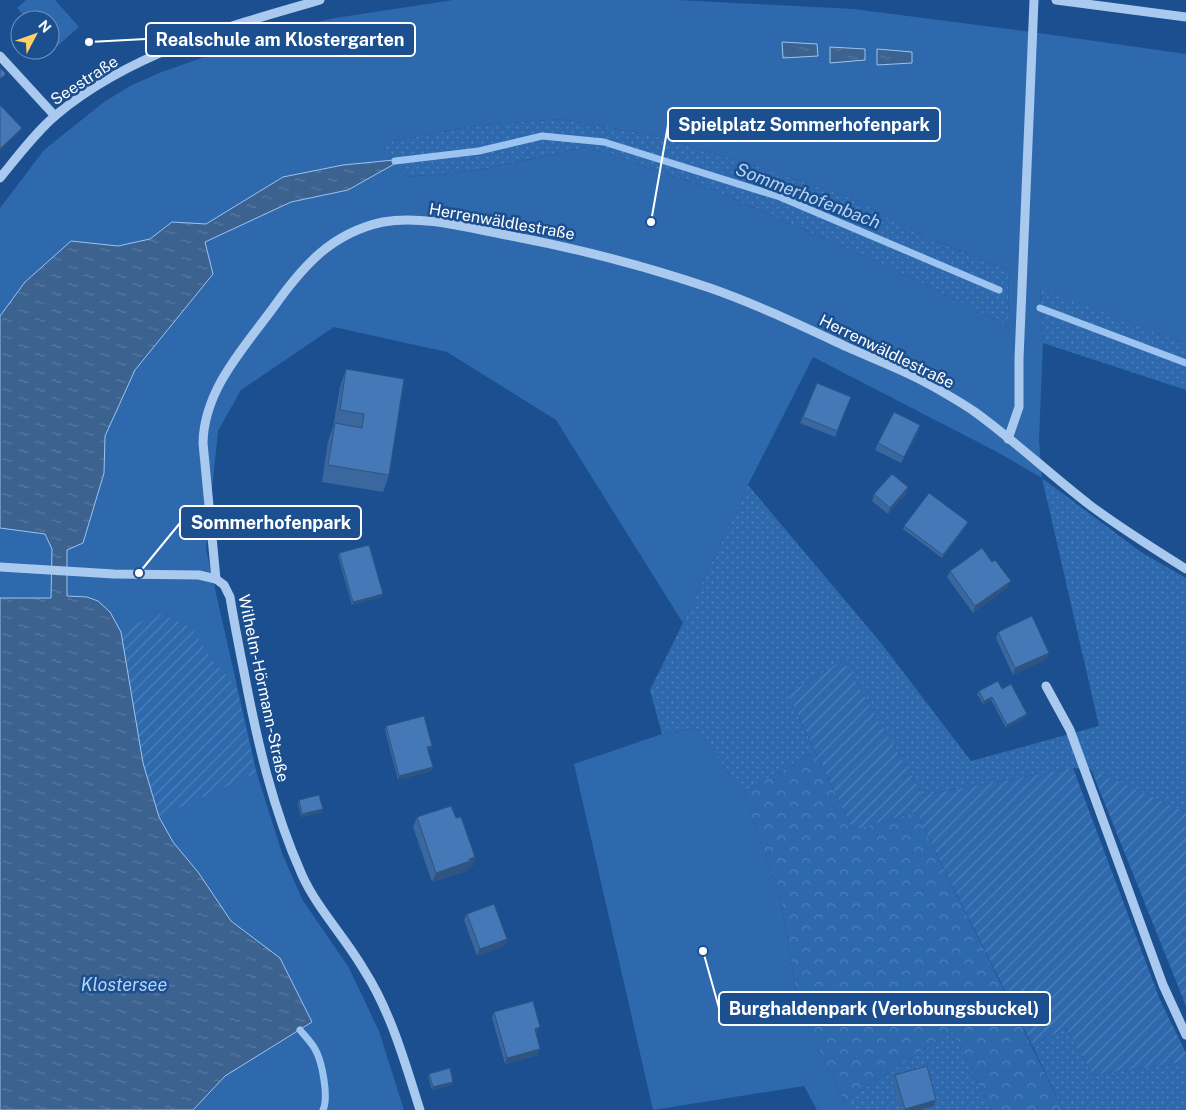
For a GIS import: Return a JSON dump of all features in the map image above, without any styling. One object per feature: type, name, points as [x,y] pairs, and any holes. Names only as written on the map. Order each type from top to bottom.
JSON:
[{"type":"street","name":"Seestraße","points":[[0,178],[55,116],[99,84],[130,67],[182,44],[233,25],[320,0]]},
{"type":"street","points":[[1008,439],[1019,407],[1019,359],[1034,0]]},
{"type":"street","points":[[1056,0],[1186,17]]},
{"type":"street","points":[[0,56],[55,116]]},
{"type":"street","name":"Herrenwäldlestraße","points":[[216,579],[203,430],[217,387],[295,276],[326,246],[359,229],[404,220],[458,225],[543,242],[621,261],[711,288],[795,323],[930,385],[974,412],[1091,506],[1133,536],[1186,569]]},
{"type":"street","points":[[0,567],[68,572],[199,575],[216,579]]},
{"type":"street","name":"Wilhelm-Hörmann-Straße","points":[[216,579],[224,585],[230,597],[254,725],[269,785],[284,830],[303,877],[329,922],[366,971],[379,997],[389,1018],[420,1110]]},
{"type":"street","points":[[1046,686],[1070,730],[1163,985],[1186,1035]]},
{"type":"green space","points":[[26,0],[55,0],[79,27],[60,44],[60,10],[19,10],[17,8]]},
{"type":"green space","points":[[453,0],[678,0],[854,9],[1186,54],[1186,344],[1040,288],[1043,343],[1039,440],[1042,478],[999,453],[813,357],[748,485],[683,623],[556,420],[447,352],[334,327],[241,390],[218,431],[206,549],[257,774],[282,853],[302,899],[349,968],[379,1031],[404,1110],[193,1110],[225,1076],[312,1022],[280,958],[231,921],[198,872],[173,842],[159,817],[143,763],[87,597],[67,596],[67,549],[104,473],[105,436],[135,370],[213,274],[204,242],[291,202],[348,190],[396,163],[407,177],[480,170],[587,147],[711,189],[876,261],[1009,326],[1008,270],[926,237],[849,197],[747,163],[652,135],[561,119],[479,125],[381,143],[394,160],[343,165],[283,177],[206,224],[172,222],[150,239],[118,246],[71,241],[25,282],[0,316],[0,208],[44,150],[104,102],[130,86],[159,73],[278,31],[335,18]]},
{"type":"green space","points":[[561,119],[652,135],[747,163],[849,197],[926,237],[1008,270],[1009,326],[876,261],[711,189],[587,147],[479,170],[406,177],[381,143],[479,125]]},
{"type":"green space","points":[[1040,287],[1186,344],[1186,390],[1043,343]]},
{"type":"green space","points":[[1042,478],[1141,552],[1186,578],[1186,812],[1091,769],[1073,768],[923,795],[843,660],[788,694],[815,751],[743,793],[696,728],[662,734],[650,690],[748,485],[881,643],[971,761],[1099,726]]},
{"type":"green space","points":[[0,528],[45,534],[52,549],[51,598],[0,598]]},
{"type":"green space","points":[[157,613],[191,627],[207,653],[236,687],[256,773],[159,817],[143,763],[121,632]]},
{"type":"green space","points":[[843,660],[923,795],[1073,768],[1160,1000],[1186,1053],[1186,1062],[1093,1075],[1066,1028],[1032,1045],[916,812],[853,830],[788,694]]},
{"type":"green space","points":[[696,728],[743,793],[780,895],[799,1007],[844,1102],[850,1110],[817,1110],[804,1086],[653,1110],[574,764],[662,734]]},
{"type":"green space","points":[[815,751],[853,830],[916,812],[1063,1110],[991,1110],[952,1031],[844,1102],[799,1007],[780,895],[743,793]]},
{"type":"green space","points":[[1091,769],[1186,812],[1186,1006]]},
{"type":"green space","points":[[1066,1028],[1093,1075],[1186,1062],[1186,1110],[1063,1110],[1032,1045]]},
{"type":"green space","points":[[952,1031],[991,1110],[850,1110],[844,1102]]},
{"type":"water","points":[[782,42],[817,44],[818,56],[783,58]]},
{"type":"water","points":[[830,47],[865,49],[865,60],[830,63]]},
{"type":"water","points":[[877,49],[912,52],[912,63],[877,65]]},
{"type":"water","name":"Klostersee","points":[[394,160],[396,163],[348,190],[291,202],[205,242],[213,274],[135,370],[105,436],[104,473],[83,543],[67,550],[67,596],[87,597],[98,601],[110,612],[121,632],[143,763],[159,817],[173,842],[198,872],[231,921],[280,958],[312,1022],[225,1076],[193,1110],[0,1110],[0,598],[51,598],[52,549],[45,534],[0,528],[0,316],[25,282],[71,241],[118,246],[150,239],[172,222],[206,224],[283,177],[343,165]]},
{"type":"building","points":[[0,68],[6,74],[0,79]]},
{"type":"building","points":[[0,105],[22,128],[0,149]]},
{"type":"building","points":[[346,369],[404,379],[389,475],[328,465],[335,423],[362,428],[364,414],[340,410]]},
{"type":"building","points":[[817,383],[851,397],[837,431],[803,417]]},
{"type":"building","points":[[894,412],[920,425],[904,457],[878,443]]},
{"type":"building","points":[[892,474],[908,487],[890,508],[874,494]]},
{"type":"building","points":[[929,493],[968,522],[943,555],[904,526]]},
{"type":"building","points":[[369,545],[383,594],[353,602],[339,553]]},
{"type":"building","points":[[982,548],[992,562],[995,560],[1011,581],[975,606],[950,571]]},
{"type":"building","points":[[1032,616],[1049,653],[1015,668],[998,632]]},
{"type":"building","points":[[998,681],[1002,689],[1011,684],[1027,714],[1007,725],[992,697],[984,701],[979,691]]},
{"type":"building","points":[[424,716],[432,746],[427,747],[433,767],[399,776],[386,726]]},
{"type":"building","points":[[319,795],[323,809],[302,814],[299,800]]},
{"type":"building","points":[[451,806],[456,818],[461,817],[475,857],[469,859],[470,861],[436,873],[417,817]]},
{"type":"building","points":[[494,904],[507,939],[480,949],[467,914]]},
{"type":"building","points":[[533,1001],[540,1027],[535,1029],[540,1049],[507,1058],[494,1012]]},
{"type":"building","points":[[927,1066],[936,1100],[905,1109],[895,1075]]},
{"type":"building","points":[[450,1068],[453,1082],[433,1087],[429,1074]]},
{"type":"waterway","name":"Sommerhofenbach","points":[[395,161],[479,151],[542,136],[604,142],[780,197],[999,290]]},
{"type":"waterway","name":"Sommerhofenbach","points":[[1040,308],[1186,363]]},
{"type":"waterway","name":"Sommerhofenbach","points":[[300,1030],[318,1055],[325,1088],[323,1110]]},
{"type":"place","name":"Realschule am Klostergarten","points":[[89,42]]},
{"type":"place","name":"Spielplatz Sommerhofenpark","points":[[651,222]]},
{"type":"place","name":"Sommerhofenpark","points":[[139,573]]},
{"type":"place","name":"Burghaldenpark (Verlobungsbuckel)","points":[[703,951]]}]
